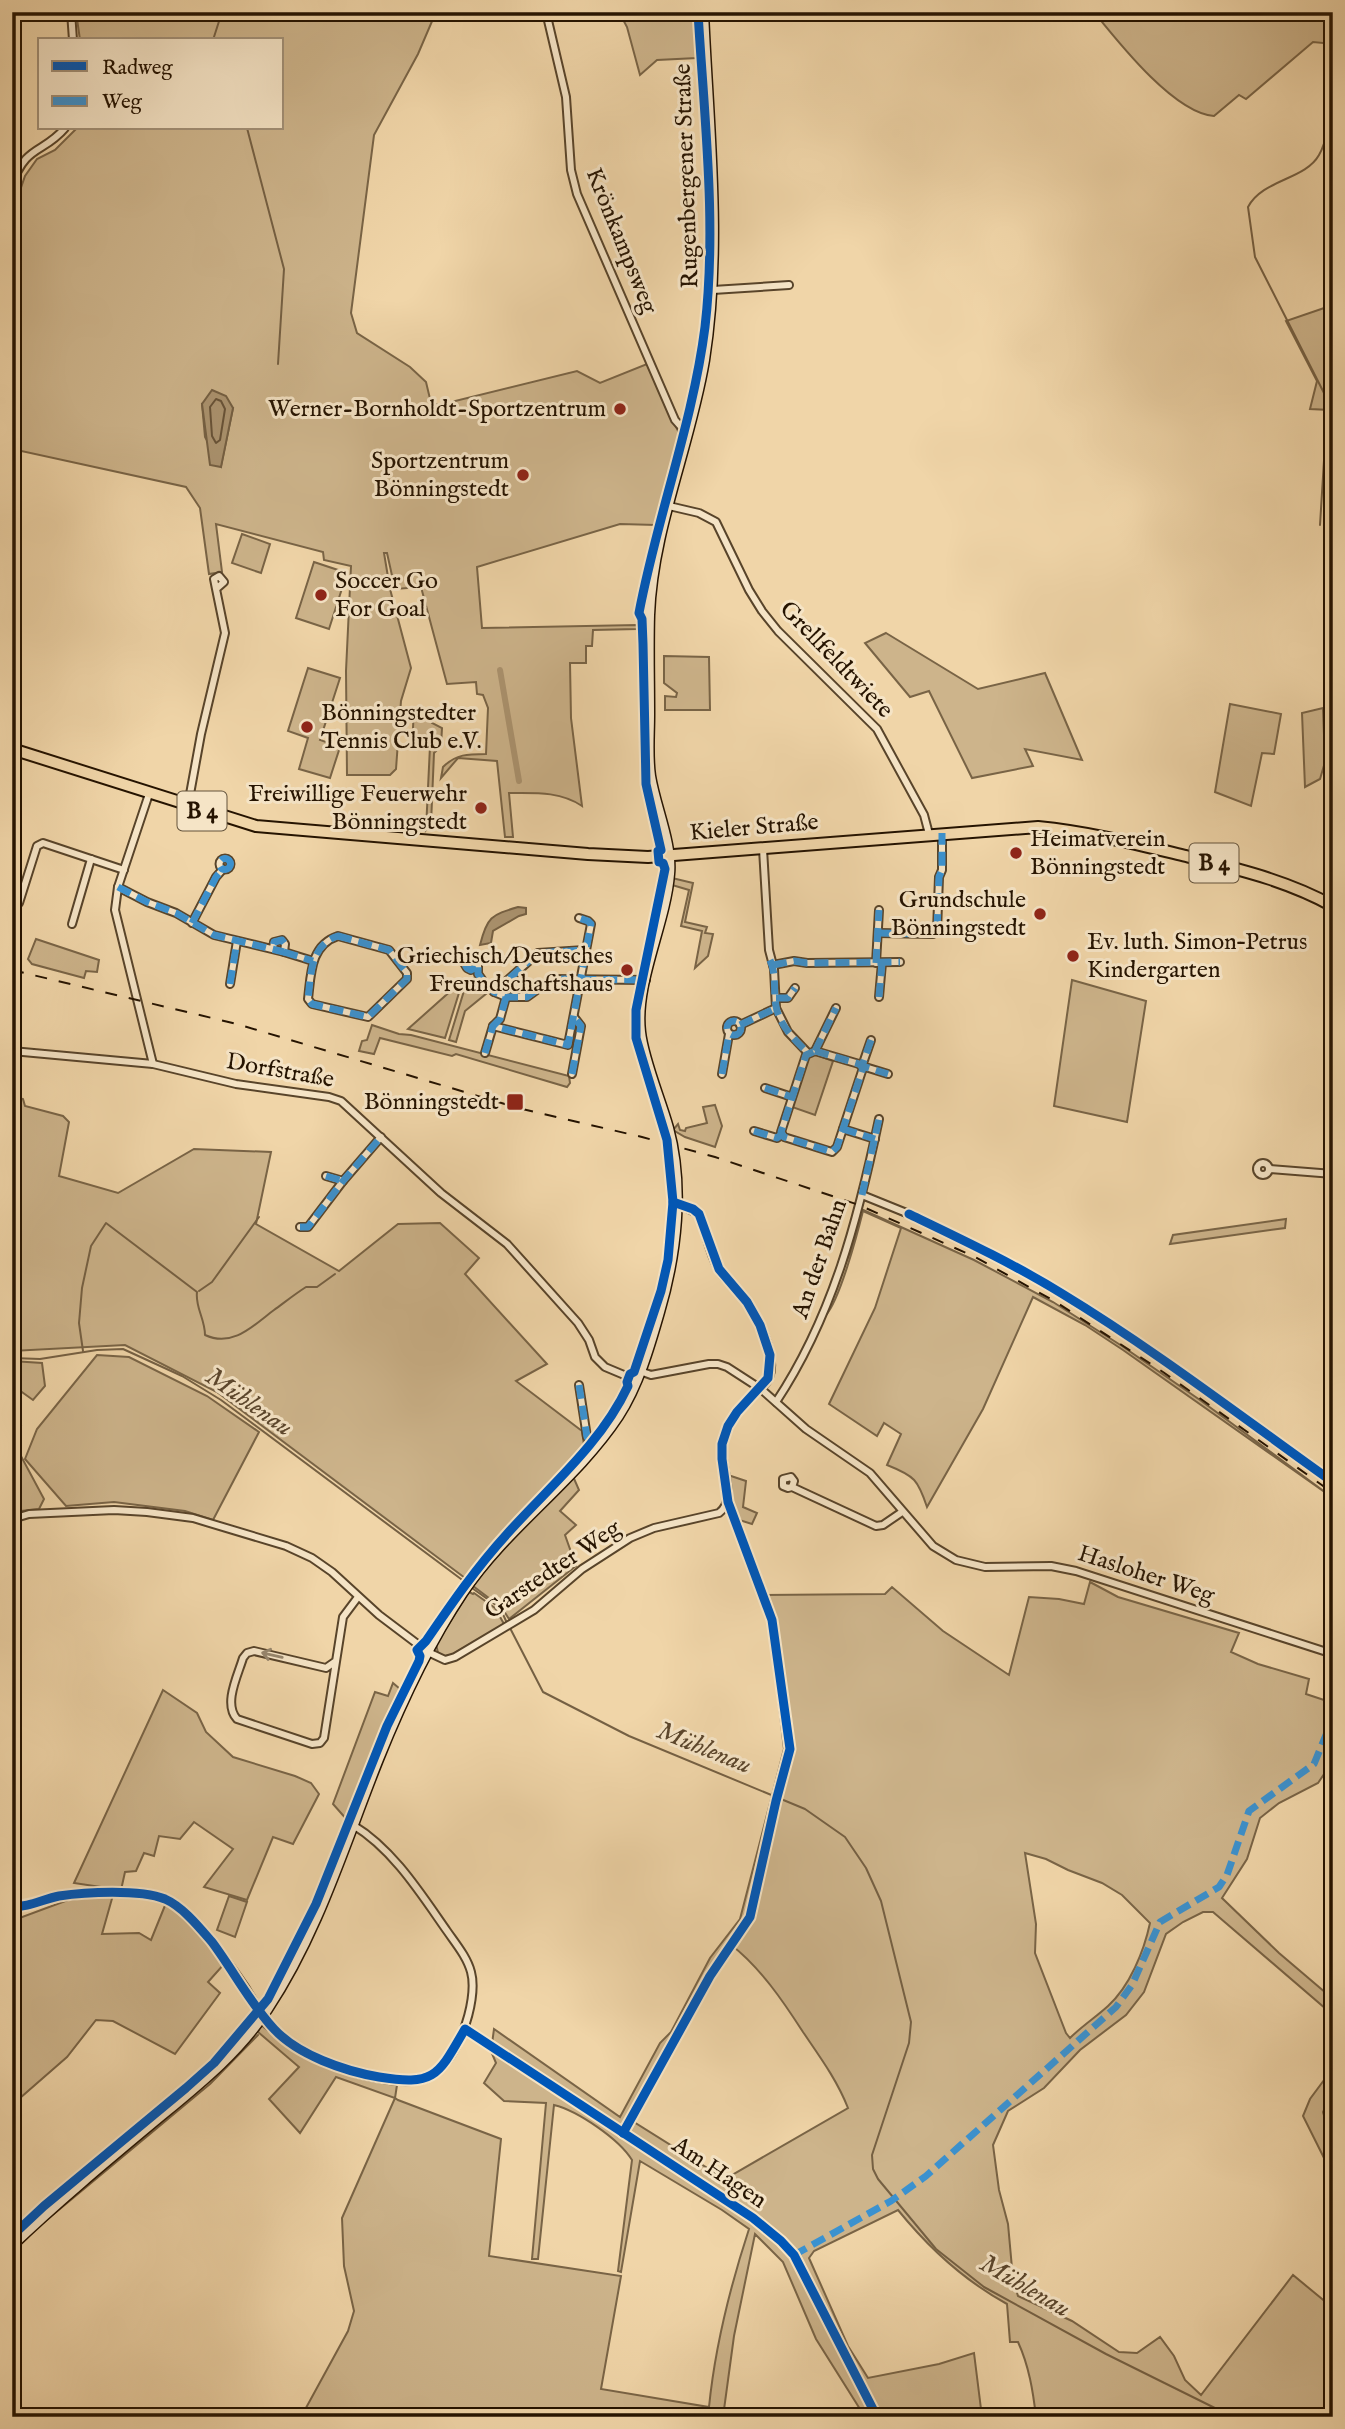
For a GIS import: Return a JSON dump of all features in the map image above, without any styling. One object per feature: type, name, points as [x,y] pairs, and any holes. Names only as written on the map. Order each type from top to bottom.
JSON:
[{"type":"main road","name":"Rugenbergener Straße","points":[[12,2245],[189,2092],[230,2054],[263,2015],[309,1932],[377,1760],[428,1652],[474,1576],[594,1447],[617,1417],[638,1376],[665,1291],[671,1260],[676,1203],[673,1153],[640,1035],[640,1011],[670,869],[649,765],[650,586],[702,369],[713,290],[713,221],[703,12]]},
{"type":"main road","name":"Kieler Straße","points":[[12,749],[233,821],[287,831],[588,854],[668,856],[1038,827],[1092,833],[1265,876],[1306,891],[1333,906]]},
{"type":"street","points":[[71,12],[73,38]]},
{"type":"street","name":"Krönkampsweg","points":[[547,12],[566,97],[571,170],[577,194],[675,419],[682,429],[687,430]]},
{"type":"street","points":[[12,185],[23,161],[33,150],[62,130]]},
{"type":"street","points":[[713,290],[789,285]]},
{"type":"street","name":"Grellfeldtwiete","points":[[669,505],[699,513],[716,522],[762,611],[778,631],[877,729],[924,815],[929,834]]},
{"type":"street","points":[[188,806],[201,734],[225,632],[216,589]]},
{"type":"street","points":[[149,794],[118,887],[115,910],[153,1064]]},
{"type":"street","points":[[878,933],[936,933],[939,877],[942,870],[942,833]]},
{"type":"street","points":[[19,903],[37,846],[43,843],[124,870]]},
{"type":"street","points":[[763,849],[776,1008],[788,1032],[811,1052],[888,1074]]},
{"type":"street","points":[[72,924],[91,859]]},
{"type":"street","points":[[192,923],[223,869]]},
{"type":"street","points":[[118,887],[176,913],[214,935],[273,948],[313,961]]},
{"type":"street","points":[[879,910],[879,997]]},
{"type":"street","points":[[493,1026],[568,1046],[591,922],[579,918]]},
{"type":"street","points":[[338,936],[389,950],[407,973],[407,979],[368,1017],[312,1004],[308,999],[313,961],[313,957],[333,937],[338,936]]},
{"type":"street","points":[[273,948],[274,942],[282,940],[285,944],[284,952]]},
{"type":"street","points":[[230,984],[237,941]]},
{"type":"street","points":[[494,992],[538,953],[585,950]]},
{"type":"street","points":[[772,963],[798,960],[807,963],[900,962]]},
{"type":"street","points":[[477,967],[478,974],[494,992],[506,997],[527,997],[552,979],[646,980]]},
{"type":"street","points":[[776,998],[788,998],[795,988]]},
{"type":"street","points":[[485,1053],[506,997]]},
{"type":"street","points":[[754,1131],[777,1138],[782,1134],[792,1097],[811,1052],[836,1007]]},
{"type":"street","points":[[740,1025],[776,1008]]},
{"type":"street","points":[[572,1074],[581,1026],[574,1017]]},
{"type":"street","points":[[723,1074],[729,1034],[727,1028],[730,1023],[736,1021],[740,1025]]},
{"type":"street","points":[[729,1034],[739,1033],[740,1025]]},
{"type":"street","points":[[782,1134],[832,1152],[837,1147],[871,1040]]},
{"type":"street","name":"Dorfstraße","points":[[12,1051],[153,1064],[236,1084],[333,1098],[342,1102],[441,1193],[510,1248],[578,1323],[589,1340],[595,1357],[604,1367],[638,1376]]},
{"type":"street","points":[[765,1088],[792,1097]]},
{"type":"street","name":"An der Bahn","points":[[776,1402],[802,1362],[837,1282],[862,1195],[879,1119]]},
{"type":"street","points":[[843,1129],[875,1139]]},
{"type":"street","points":[[300,1227],[308,1227],[381,1137]]},
{"type":"street","points":[[1269,1169],[1333,1174]]},
{"type":"street","points":[[326,1176],[343,1181]]},
{"type":"street","points":[[862,1195],[909,1214]]},
{"type":"street","points":[[676,1203],[699,1214],[719,1269],[756,1317],[771,1362],[768,1378],[761,1389]]},
{"type":"street","name":"Hasloher Weg","points":[[638,1376],[718,1364],[739,1373],[806,1429],[870,1473],[933,1546],[956,1560],[985,1567],[1051,1566],[1076,1570],[1333,1654]]},
{"type":"street","points":[[579,1385],[587,1437],[594,1447]]},
{"type":"street","name":"Garstedter Weg","points":[[428,1652],[446,1660],[450,1659],[534,1610],[582,1569],[630,1538],[654,1528],[719,1513],[728,1502],[722,1444],[728,1426],[737,1412],[761,1389]]},
{"type":"street","points":[[792,1487],[876,1526],[883,1525],[902,1512]]},
{"type":"street","points":[[12,1523],[29,1514],[147,1511],[193,1518],[286,1546],[332,1572],[358,1597],[428,1652]]},
{"type":"street","points":[[336,1661],[326,1668],[254,1651],[247,1653],[243,1658],[230,1704],[231,1713],[237,1719],[312,1744],[320,1744],[324,1738],[343,1617],[358,1597]]},
{"type":"street","points":[[12,1906],[57,1896],[93,1893],[127,1893],[168,1900],[203,1932],[229,1964],[263,2015],[286,2040],[327,2063],[360,2074],[413,2082],[430,2077],[447,2061],[466,2029],[472,1973],[464,1956],[417,1889],[367,1833],[353,1825]]},
{"type":"street","name":"Am Hagen","points":[[466,2029],[753,2218],[781,2241],[794,2255],[877,2417]]},
{"type":"shaded area","points":[[76,12],[436,12],[418,54],[374,135],[351,313],[357,333],[410,367],[426,382],[431,403],[439,405],[577,371],[600,383],[647,364],[679,433],[656,525],[620,524],[477,567],[482,628],[637,625],[637,629],[593,630],[592,646],[586,646],[586,663],[570,663],[571,718],[582,806],[556,795],[509,793],[513,837],[505,837],[497,761],[458,758],[441,778],[443,767],[453,759],[468,755],[486,754],[488,708],[483,695],[477,694],[476,682],[447,684],[421,587],[395,589],[387,553],[384,553],[390,589],[411,668],[401,701],[396,769],[390,775],[347,775],[346,671],[351,566],[324,560],[323,552],[216,524],[222,572],[209,574],[200,508],[186,487],[12,449],[12,214],[25,176],[37,159],[55,150],[75,130],[284,130],[284,38],[80,38]],"holes":[[[202,404],[233,408],[221,466],[205,437]]]},
{"type":"shaded area","points":[[619,12],[695,12],[697,58],[657,60],[640,75],[627,27]]},
{"type":"shaded area","points":[[1094,12],[1333,12],[1333,44],[1313,42],[1246,99],[1239,95],[1214,116],[1198,112],[1165,90],[1132,58]]},
{"type":"shaded area","points":[[1333,305],[1333,501],[1326,503],[1330,410],[1310,409],[1317,381],[1286,321]]},
{"type":"shaded area","name":"Soccer Go For Goal","points":[[242,534],[270,544],[261,573],[232,563]]},
{"type":"shaded area","name":"Soccer Go For Goal","points":[[314,562],[347,573],[329,629],[296,618]]},
{"type":"shaded area","points":[[886,633],[978,689],[1045,673],[1082,760],[1025,749],[1033,766],[972,778],[929,691],[910,697],[865,643]]},
{"type":"shaded area","points":[[664,656],[709,657],[710,710],[665,710],[665,696],[676,697],[677,693],[664,683]]},
{"type":"shaded area","name":"Bönningstedter Tennis Club e.V.","points":[[308,668],[340,678],[320,740],[340,747],[330,778],[299,769],[308,738],[288,731]]},
{"type":"shaded area","points":[[1230,704],[1281,714],[1274,754],[1262,753],[1251,806],[1215,792]]},
{"type":"shaded area","points":[[1323,708],[1325,762],[1320,779],[1305,787],[1302,713]]},
{"type":"shaded area","points":[[414,710],[432,710],[432,723],[442,728],[441,746],[434,753],[431,824],[426,830],[430,746],[412,745]]},
{"type":"shaded area","points":[[672,878],[693,883],[685,922],[707,927],[705,933],[713,934],[708,956],[695,968],[702,931],[681,926],[689,890],[672,885]]},
{"type":"shaded area","points":[[36,939],[99,960],[97,972],[86,971],[84,978],[32,964],[28,959]]},
{"type":"shaded area","points":[[475,978],[487,993],[465,1011],[456,1042],[449,1040],[467,981]]},
{"type":"shaded area","points":[[463,980],[445,1038],[408,1029]]},
{"type":"shaded area","points":[[1072,980],[1146,1001],[1127,1122],[1054,1106]]},
{"type":"shaded area","points":[[372,1025],[569,1076],[570,1083],[567,1087],[456,1054],[452,1056],[380,1038],[374,1054],[359,1051],[362,1041],[367,1040]]},
{"type":"shaded area","points":[[814,1054],[833,1061],[815,1115],[792,1107],[809,1057]]},
{"type":"shaded area","points":[[12,1096],[23,1099],[25,1106],[63,1116],[69,1122],[59,1176],[118,1193],[194,1149],[271,1152],[256,1224],[339,1271],[398,1224],[440,1223],[479,1258],[465,1274],[547,1364],[516,1381],[582,1431],[584,1445],[465,1578],[217,1392],[125,1345],[12,1351]]},
{"type":"shaded area","points":[[715,1105],[722,1126],[715,1147],[673,1130],[678,1124],[680,1130],[685,1131],[686,1128],[707,1123],[703,1107]]},
{"type":"shaded area","points":[[861,1209],[974,1260],[1053,1302],[1200,1400],[1333,1498],[1123,1350],[1085,1325],[1033,1297],[983,1409],[927,1507],[914,1480],[904,1472],[887,1465],[901,1434],[884,1423],[877,1436],[829,1404],[875,1308],[901,1228],[863,1211],[852,1250],[842,1281],[826,1315],[854,1241]]},
{"type":"shaded area","points":[[889,1209],[963,1241],[1048,1288],[1090,1314],[1212,1397],[1333,1483],[1333,1486],[1126,1339],[1059,1296],[981,1253]]},
{"type":"shaded area","points":[[1286,1219],[1285,1228],[1170,1244],[1173,1235]]},
{"type":"shaded area","points":[[97,1355],[129,1357],[207,1396],[259,1432],[213,1520],[185,1511],[114,1502],[66,1506],[25,1459],[37,1429]]},
{"type":"shaded area","points":[[12,1361],[42,1363],[45,1386],[33,1400],[19,1390],[12,1403]]},
{"type":"shaded area","points":[[12,1420],[21,1426],[15,1445],[44,1499],[39,1509],[21,1511],[12,1517]]},
{"type":"shaded area","points":[[572,1474],[579,1490],[560,1511],[576,1525],[565,1535],[576,1566],[509,1619],[502,1608],[473,1586],[479,1576]]},
{"type":"shaded area","points":[[731,1476],[746,1481],[743,1507],[757,1513],[752,1524],[736,1519],[730,1502],[727,1478]]},
{"type":"shaded area","points":[[1090,1582],[1118,1597],[1239,1633],[1231,1652],[1258,1664],[1309,1679],[1306,1694],[1330,1702],[1333,1695],[1333,1761],[1318,1783],[1279,1803],[1260,1818],[1247,1859],[1222,1898],[1279,1953],[1333,1999],[1333,2015],[1213,1912],[1203,1912],[1166,1934],[1144,1992],[1126,2015],[1080,2050],[1044,2088],[1008,2111],[993,2145],[999,2190],[1008,2224],[1013,2279],[1018,2296],[1072,2321],[1119,2352],[1137,2353],[1160,2337],[1174,2356],[1185,2380],[1201,2395],[1293,2275],[1333,2308],[1333,2417],[1036,2417],[1025,2360],[1018,2342],[1010,2342],[1007,2304],[976,2285],[948,2262],[898,2210],[814,2251],[809,2258],[848,2346],[868,2378],[939,2364],[974,2353],[982,2417],[865,2417],[816,2339],[783,2262],[755,2234],[734,2336],[723,2417],[301,2417],[348,2331],[354,2311],[344,2266],[342,2218],[395,2098],[501,2139],[489,2256],[621,2276],[601,2389],[709,2407],[724,2317],[749,2229],[640,2161],[621,2272],[618,2271],[632,2160],[618,2143],[597,2127],[554,2105],[538,2259],[532,2259],[546,2103],[504,2101],[484,2083],[496,2063],[491,2051],[494,2029],[620,2117],[660,2043],[671,2032],[710,1958],[740,1919],[784,1749],[770,1629],[761,1595],[885,1594],[892,1587],[943,1631],[1009,1675],[1029,1597],[1084,1604]],"holes":[[[1025,1853],[1102,1883],[1122,1895],[1150,1923],[1140,1956],[1123,1989],[1108,2006],[1070,2038],[1035,1953],[1036,1924]],[[730,1944],[751,1963],[779,1997],[828,2069],[848,2108],[725,2179],[634,2122],[643,2092]]]},
{"type":"shaded area","points":[[469,1592],[495,1608],[504,1624],[451,1655],[444,1656],[438,1653],[436,1644]]},
{"type":"shaded area","points":[[393,1683],[400,1689],[376,1744],[348,1821],[333,1804],[375,1692],[388,1696]]},
{"type":"shaded area","points":[[163,1690],[197,1713],[206,1732],[233,1757],[295,1776],[311,1783],[319,1794],[293,1844],[273,1837],[247,1900],[204,1887],[233,1849],[194,1822],[180,1839],[159,1836],[154,1856],[144,1853],[136,1871],[125,1872],[121,1890],[74,1883]]},
{"type":"shaded area","points":[[113,1895],[102,1934],[139,1933],[151,1940],[166,1903],[189,1922],[225,1963],[208,1982],[220,1993],[175,2054],[113,2021],[96,2020],[67,2057],[12,2105],[12,1918],[17,1919],[68,1900]]},
{"type":"shaded area","points":[[229,1896],[247,1902],[235,1937],[217,1930]]},
{"type":"shaded area","points":[[261,2025],[308,2056],[340,2069],[397,2085],[395,2098],[336,2077],[300,2133],[269,2099],[299,2067],[258,2032]]},
{"type":"shaded area","points":[[1333,2068],[1333,2091],[1323,2112],[1333,2145],[1333,2176],[1303,2116],[1310,2099]]},
{"type":"water","points":[[212,390],[226,396],[233,408],[221,467],[210,465],[202,404]]},
{"type":"water","points":[[518,907],[526,908],[526,914],[493,931],[491,943],[480,945],[491,918]]},
{"type":"waterway","points":[[214,38],[222,12]]},
{"type":"waterway","points":[[1320,525],[1327,412],[1325,395],[1255,257],[1248,207],[1263,191],[1313,163],[1324,145],[1333,112]]},
{"type":"waterway","points":[[248,130],[284,269],[278,364]]},
{"type":"waterway","points":[[500,670],[519,781]]},
{"type":"waterway","points":[[199,1291],[212,1282],[259,1217]]},
{"type":"waterway","points":[[473,1222],[495,1239]]},
{"type":"waterway","points":[[83,1351],[79,1323],[82,1288],[91,1246],[106,1223],[197,1292],[205,1335],[215,1338],[225,1339],[243,1333],[306,1287],[317,1287],[335,1274]]},
{"type":"waterway","name":"Mühlenau","points":[[12,1358],[40,1359],[97,1350],[123,1349],[182,1376],[221,1400],[465,1582]]},
{"type":"waterway","name":"Mühlenau","points":[[472,1588],[500,1608],[507,1623]]},
{"type":"waterway","name":"Mühlenau","points":[[510,1628],[543,1692],[629,1736],[805,1809],[845,1837],[866,1868],[881,1901],[911,2022],[909,2043],[872,2155],[873,2169],[878,2179],[936,2249],[984,2287],[1106,2354],[1233,2417]]},
{"type":"waterway","points":[[626,2118],[705,1978],[753,1910],[774,1820]]},
{"type":"waterway","points":[[31,2233],[210,2084],[258,2035]]},
{"type":"railway","points":[[12,970],[237,1024],[518,1108],[715,1157],[859,1205],[975,1257],[1056,1302],[1163,1372],[1333,1493]]},
{"type":"marked path","points":[[878,933],[933,934],[937,931],[942,833]]},
{"type":"marked path","points":[[225,858],[231,864],[225,870],[219,864],[225,858]]},
{"type":"marked path","points":[[192,923],[223,869]]},
{"type":"marked path","points":[[118,887],[176,913],[214,935],[284,952],[285,944],[282,940],[274,942],[273,948]]},
{"type":"marked path","points":[[876,963],[879,910]]},
{"type":"marked path","points":[[506,997],[500,1019],[493,1026],[568,1045],[591,924],[579,918]]},
{"type":"marked path","points":[[338,936],[389,950],[407,973],[407,979],[368,1017],[312,1004],[308,999],[311,971],[317,954],[322,946],[338,936]]},
{"type":"marked path","points":[[230,984],[237,941]]},
{"type":"marked path","points":[[494,992],[538,953],[585,950]]},
{"type":"marked path","points":[[284,952],[313,961]]},
{"type":"marked path","points":[[476,967],[471,970],[467,968],[464,963],[469,956],[478,961],[478,974],[483,981],[494,992],[506,997],[527,997],[552,979],[646,980]]},
{"type":"marked path","points":[[770,960],[780,1020],[808,1053]]},
{"type":"marked path","points":[[773,965],[794,961],[900,962]]},
{"type":"marked path","points":[[879,997],[882,963]]},
{"type":"marked path","points":[[776,998],[788,998],[795,988]]},
{"type":"marked path","points":[[740,1025],[776,1008]]},
{"type":"marked path","points":[[815,1051],[836,1008]]},
{"type":"marked path","points":[[572,1074],[581,1026],[574,1017]]},
{"type":"marked path","points":[[731,1021],[737,1021],[741,1028],[737,1035],[731,1035],[727,1031],[727,1025],[731,1021]]},
{"type":"marked path","points":[[485,1053],[493,1026]]},
{"type":"marked path","points":[[722,1074],[729,1034]]},
{"type":"marked path","points":[[871,1040],[862,1066],[888,1074]]},
{"type":"marked path","points":[[815,1051],[859,1064],[863,1068],[837,1147],[832,1152],[784,1137],[781,1132],[806,1055],[815,1051]]},
{"type":"marked path","points":[[765,1088],[792,1097]]},
{"type":"marked path","points":[[862,1195],[879,1119]]},
{"type":"marked path","points":[[843,1129],[875,1139]]},
{"type":"marked path","points":[[754,1131],[777,1138],[782,1134]]},
{"type":"marked path","points":[[300,1227],[308,1227],[381,1137]]},
{"type":"marked path","points":[[326,1176],[343,1181]]},
{"type":"marked path","points":[[579,1385],[587,1437],[593,1445]]},
{"type":"marked path","points":[[794,2255],[891,2201],[926,2176],[1116,2007],[1132,1985],[1160,1922],[1219,1887],[1227,1875],[1249,1811],[1314,1764],[1333,1718]]},
{"type":"cycle path","points":[[12,2236],[214,2063],[268,1999],[316,1904],[387,1726],[419,1661],[417,1650],[496,1547],[604,1427],[628,1386],[630,1374],[634,1372],[661,1291],[668,1260],[673,1202],[667,1140],[636,1038],[636,1010],[665,869],[663,863],[659,862],[658,851],[661,850],[646,784],[642,619],[639,613],[684,434],[705,327],[710,209],[698,12]]},
{"type":"cycle path","points":[[623,2133],[710,1976],[750,1917],[790,1749],[772,1620],[728,1502],[722,1459],[722,1444],[728,1426],[768,1378],[770,1355],[760,1325],[747,1302],[719,1269],[699,1214],[673,1202]]},
{"type":"cycle path","points":[[909,1214],[1024,1272],[1096,1315],[1165,1361],[1333,1482]]},
{"type":"cycle path","points":[[12,1906],[30,1905],[59,1896],[97,1893],[142,1894],[165,1899],[184,1912],[212,1942],[274,2029],[296,2047],[351,2071],[398,2079],[424,2078],[441,2067],[465,2029],[753,2218],[781,2241],[794,2255],[877,2417]]},
{"type":"place","name":"Werner-Bornholdt-Sportzentrum","points":[[620,409]]},
{"type":"place","name":"Sportzentrum Bönningstedt","points":[[523,475]]},
{"type":"place","name":"Soccer Go For Goal","points":[[321,595]]},
{"type":"place","name":"Bönningstedter Tennis Club e.V.","points":[[307,727]]},
{"type":"place","name":"Freiwillige Feuerwehr Bönningstedt","points":[[481,808]]},
{"type":"place","name":"Heimatverein Bönningstedt","points":[[1016,853]]},
{"type":"place","name":"Grundschule Bönningstedt","points":[[1040,914]]},
{"type":"place","name":"Ev. luth. Simon–Petrus Kindergarten","points":[[1073,956]]},
{"type":"place","name":"Griechisch/Deutsches Freundschaftshaus","points":[[627,970]]},
{"type":"place","name":"Bönningstedt","points":[[515,1102]]}]
